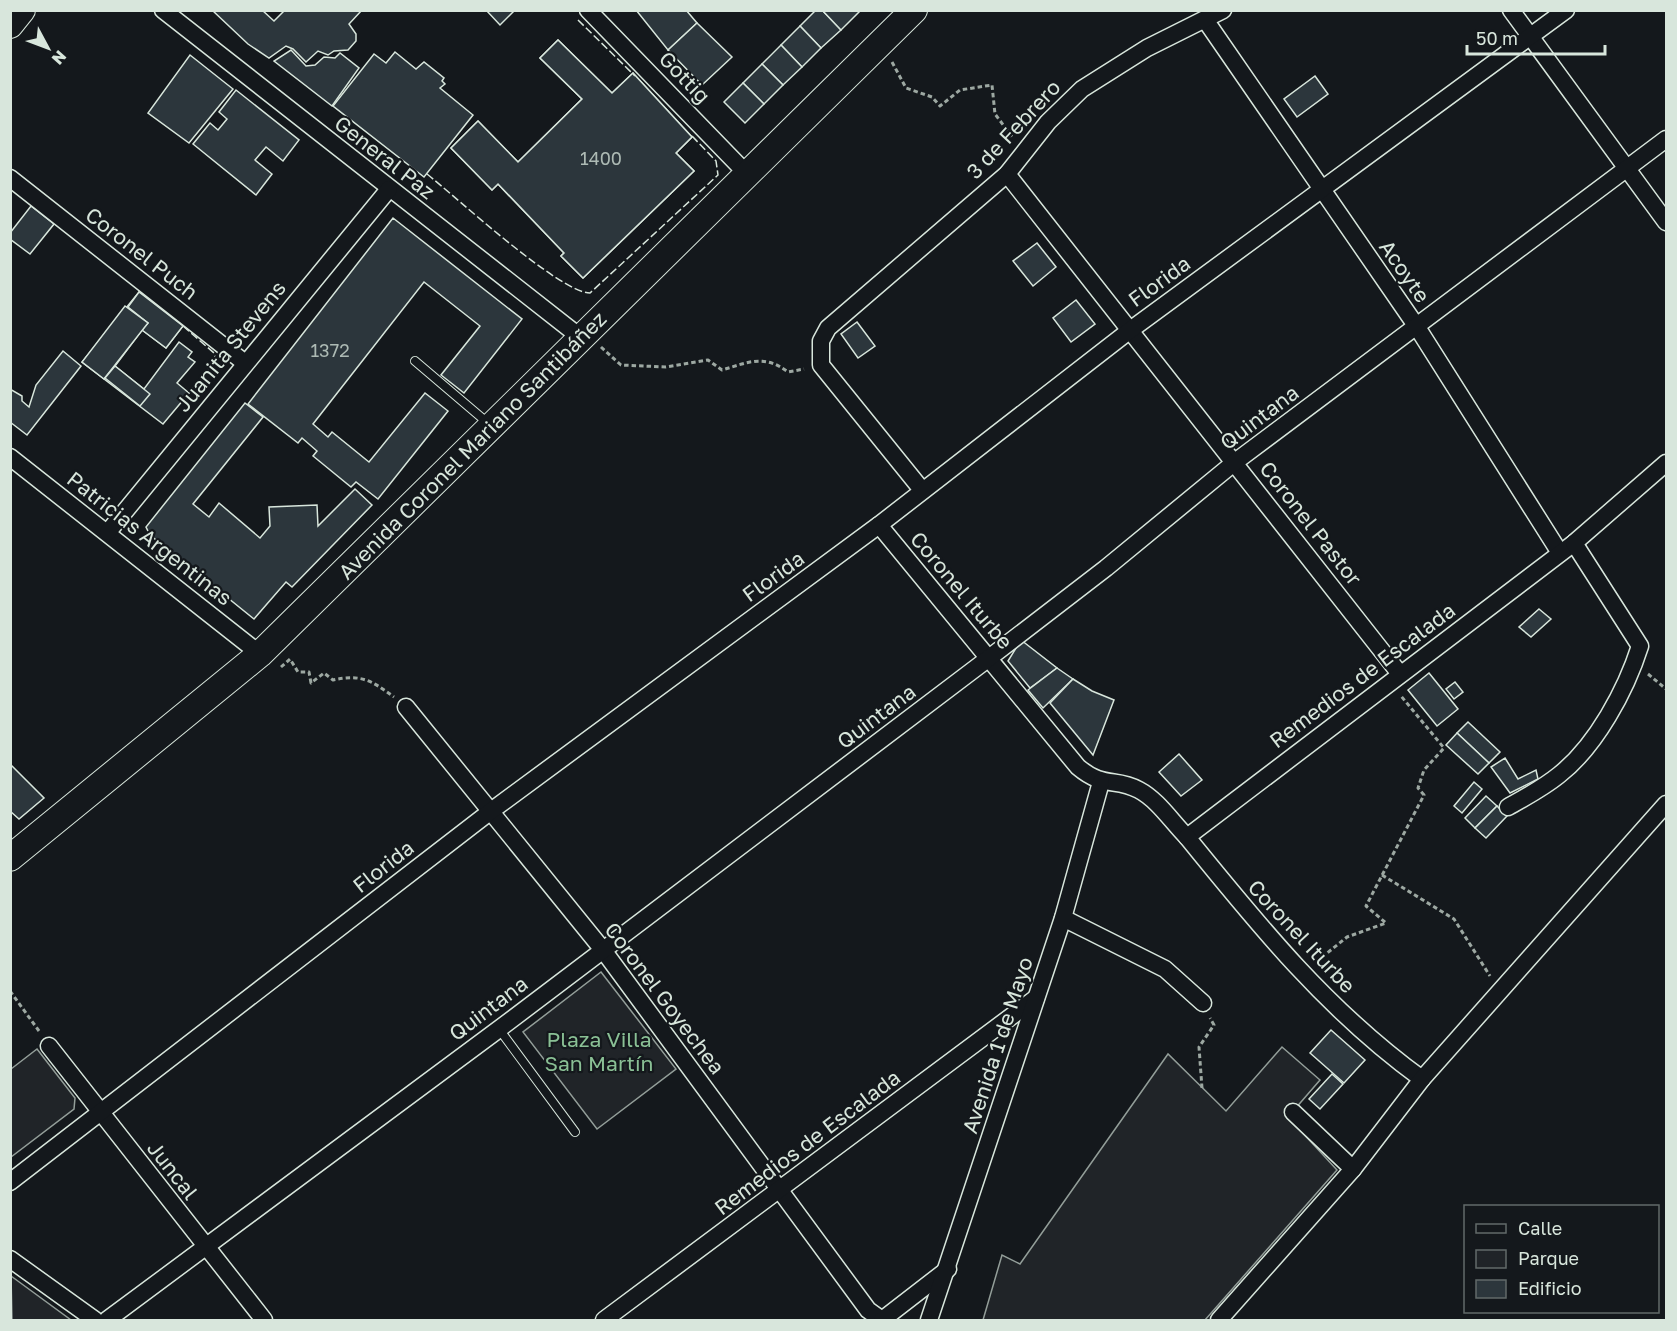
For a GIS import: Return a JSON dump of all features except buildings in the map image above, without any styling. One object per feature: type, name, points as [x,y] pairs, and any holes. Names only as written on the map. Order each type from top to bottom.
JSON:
[{"type":"main road","points":[[10,25],[22,10]]},
{"type":"main road","name":"Avenida Coronel Mariano Santibáñez","points":[[10,858],[268,662],[492,426],[580,337],[748,175],[910,12]]},
{"type":"street","name":"General Paz","points":[[163,10],[580,337]]},
{"type":"street","name":"Gottig","points":[[588,10],[748,175]]},
{"type":"street","name":"3 de Febrero","points":[[922,490],[821,365],[821,341],[828,328],[1007,174],[1023,152],[1082,89],[1147,48],[1198,22],[1206,21],[1223,10]]},
{"type":"street","points":[[1510,10],[1666,222]]},
{"type":"street","name":"Florida","points":[[10,1182],[491,811],[879,525],[1129,330],[1566,10]]},
{"type":"street","name":"Acoyte","points":[[1206,21],[1417,327],[1560,553]]},
{"type":"street","name":"Quintana","points":[[107,1320],[499,1029],[989,658],[1106,568],[1235,462],[1666,139]]},
{"type":"street","name":"Coronel Pastor","points":[[1007,174],[1400,674]]},
{"type":"street","name":"Coronel Puch","points":[[10,178],[245,363]]},
{"type":"street","name":"Juanita Stevens","points":[[108,532],[389,189]]},
{"type":"street","name":"Patricias Argentinas","points":[[10,457],[108,532],[268,662]]},
{"type":"street","name":"Remedios de Escalada","points":[[1187,837],[1574,543],[1666,463]]},
{"type":"street","name":"Coronel Iturbe","points":[[879,525],[1078,767],[1101,782]]},
{"type":"street","points":[[1508,807],[1560,774],[1588,744],[1622,693],[1640,646],[1574,543]]},
{"type":"street","name":"Coronel Goyechea","points":[[406,707],[603,950],[868,1310],[882,1320]]},
{"type":"street","points":[[1101,782],[1123,784],[1140,791],[1187,837]]},
{"type":"street","name":"Avenida 1 de Mayo","points":[[929,1320],[948,1269],[1063,918],[1101,782]]},
{"type":"street","points":[[1219,1320],[1353,1169],[1422,1078],[1666,804]]},
{"type":"street","name":"Coronel Iturbe","points":[[1187,837],[1314,987],[1390,1056],[1422,1078]]},
{"type":"street","points":[[1063,918],[1165,969],[1203,1003]]},
{"type":"street","name":"Remedios de Escalada","points":[[604,1320],[781,1191],[1036,998]]},
{"type":"street","name":"Juncal","points":[[49,1046],[205,1248],[264,1320]]},
{"type":"street","points":[[1293,1112],[1353,1169]]},
{"type":"street","points":[[10,1259],[94,1320]]},
{"type":"street","points":[[882,1320],[948,1269]]},
{"type":"lane","points":[[415,361],[492,426]]},
{"type":"lane","points":[[499,1029],[575,1132]]},
{"type":"path","points":[[898,72],[906,88],[932,97],[940,106],[960,90],[992,85],[995,114],[1023,152]]},
{"type":"path","points":[[606,349],[621,365],[666,367],[708,360],[722,370],[753,361],[774,362],[788,372]]},
{"type":"path","points":[[268,662],[290,659],[298,672],[309,672],[310,683],[324,673],[333,680],[352,676],[374,682],[406,707]]},
{"type":"path","points":[[1314,987],[1311,969],[1322,955],[1347,937],[1386,923],[1366,906],[1424,795],[1418,788],[1424,770],[1444,748],[1400,694],[1400,674]]},
{"type":"path","points":[[1382,875],[1454,919],[1474,956],[1501,988]]},
{"type":"path","points":[[10,991],[49,1046]]},
{"type":"path","points":[[1202,1088],[1199,1047],[1214,1025],[1203,1003]]},
{"type":"green space","name":"Plaza Villa San Martín","points":[[601,972],[676,1069],[597,1129],[523,1032]]},
{"type":"green space","points":[[1282,1047],[1320,1080],[1288,1117],[1337,1170],[1205,1320],[983,1320],[1002,1255],[1020,1264],[1168,1054],[1226,1111]]},
{"type":"green space","points":[[37,1049],[75,1098],[74,1109],[11,1157],[11,1069]]},
{"type":"green space","points":[[11,1276],[71,1320],[12,1320]]},
{"type":"fence","points":[[578,20],[635,76]]},
{"type":"fence","points":[[427,174],[483,222],[556,278],[576,289],[590,293],[718,175],[716,161],[691,135]]},
{"type":"fence","points":[[183,326],[214,353],[216,360],[189,393]]}]
